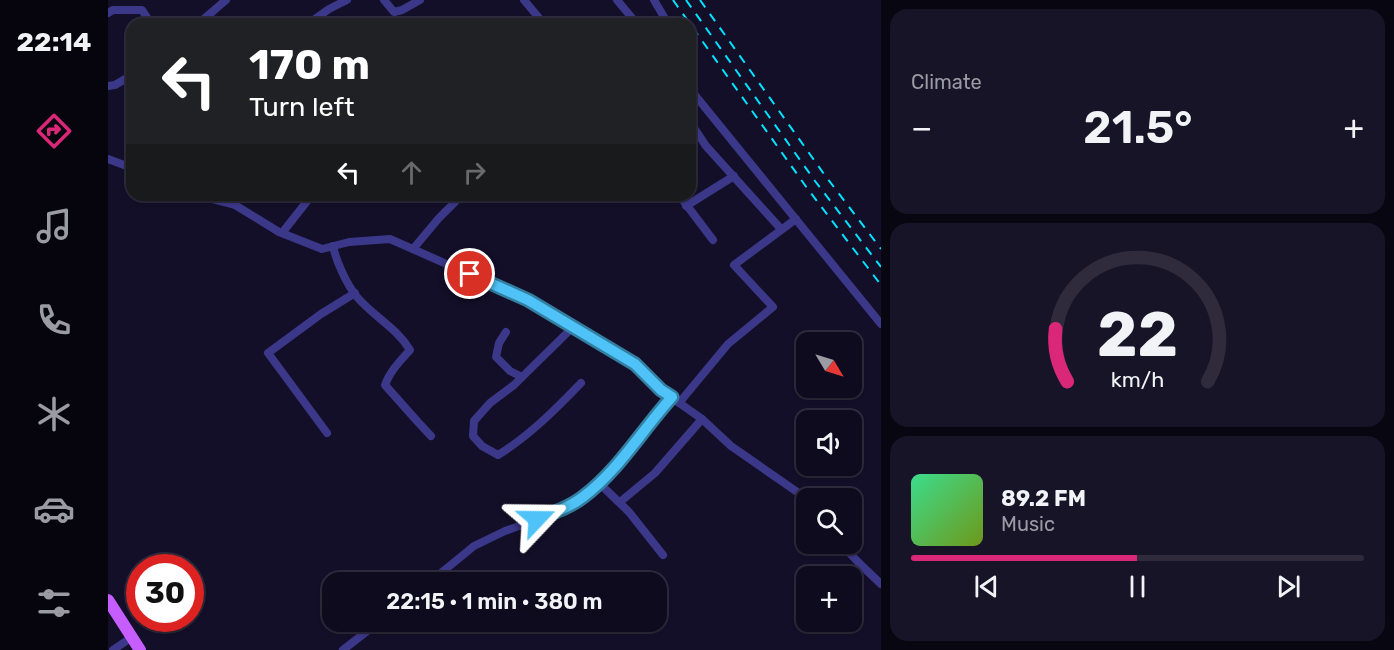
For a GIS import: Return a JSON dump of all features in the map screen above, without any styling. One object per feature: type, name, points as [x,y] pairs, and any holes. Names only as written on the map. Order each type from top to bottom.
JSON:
[{"type":"main road","points":[[108,600],[140,650]]},
{"type":"street","points":[[207,17],[226,0]]},
{"type":"street","points":[[316,18],[328,9],[348,0]]},
{"type":"street","points":[[384,0],[394,12],[420,0]]},
{"type":"street","points":[[524,0],[539,18]]},
{"type":"street","points":[[617,0],[632,18]]},
{"type":"street","points":[[654,0],[663,18]]},
{"type":"street","points":[[108,13],[113,10],[142,10],[147,18]]},
{"type":"street","points":[[108,86],[126,79]]},
{"type":"street","points":[[696,96],[881,324]]},
{"type":"street","points":[[696,131],[706,146],[781,229]]},
{"type":"street","points":[[108,159],[126,166]]},
{"type":"street","points":[[696,200],[734,176]]},
{"type":"street","points":[[219,201],[235,205],[282,233],[322,249],[349,242],[390,239],[528,300],[635,364],[661,390],[702,419],[731,446],[796,492]]},
{"type":"street","points":[[235,205],[236,201]]},
{"type":"street","points":[[282,233],[307,201]]},
{"type":"street","points":[[413,249],[456,201]]},
{"type":"street","points":[[683,201],[713,240]]},
{"type":"street","points":[[686,206],[694,201]]},
{"type":"street","points":[[679,403],[728,344],[773,307],[734,265],[796,219]]},
{"type":"street","points":[[333,246],[335,258],[355,293],[397,333],[410,350],[387,378],[385,385],[431,436]]},
{"type":"street","points":[[327,433],[268,353],[321,314],[355,293]]},
{"type":"street","points":[[573,327],[514,385],[490,403],[474,421],[474,436],[482,446],[498,455],[513,446],[545,418],[581,382]]},
{"type":"street","points":[[506,332],[499,343],[496,357],[522,377]]},
{"type":"street","points":[[442,572],[474,546],[582,499],[612,472],[652,418],[672,397]]},
{"type":"street","points":[[620,502],[656,473],[702,419]]},
{"type":"street","points":[[599,483],[620,502],[663,555]]},
{"type":"street","points":[[850,554],[881,584]]},
{"type":"street","points":[[343,650],[366,632]]},
{"type":"street","points":[[113,650],[132,637]]},
{"type":"railway","points":[[673,0],[686,18]]},
{"type":"railway","points":[[686,0],[815,181],[881,267]]},
{"type":"railway","points":[[700,0],[824,174],[881,249]]},
{"type":"railway","points":[[696,32],[807,188],[881,285]]},
{"type":"route","points":[[470,274],[528,300],[635,364],[661,390],[672,397],[652,418],[612,472],[582,499],[537,519]]}]
